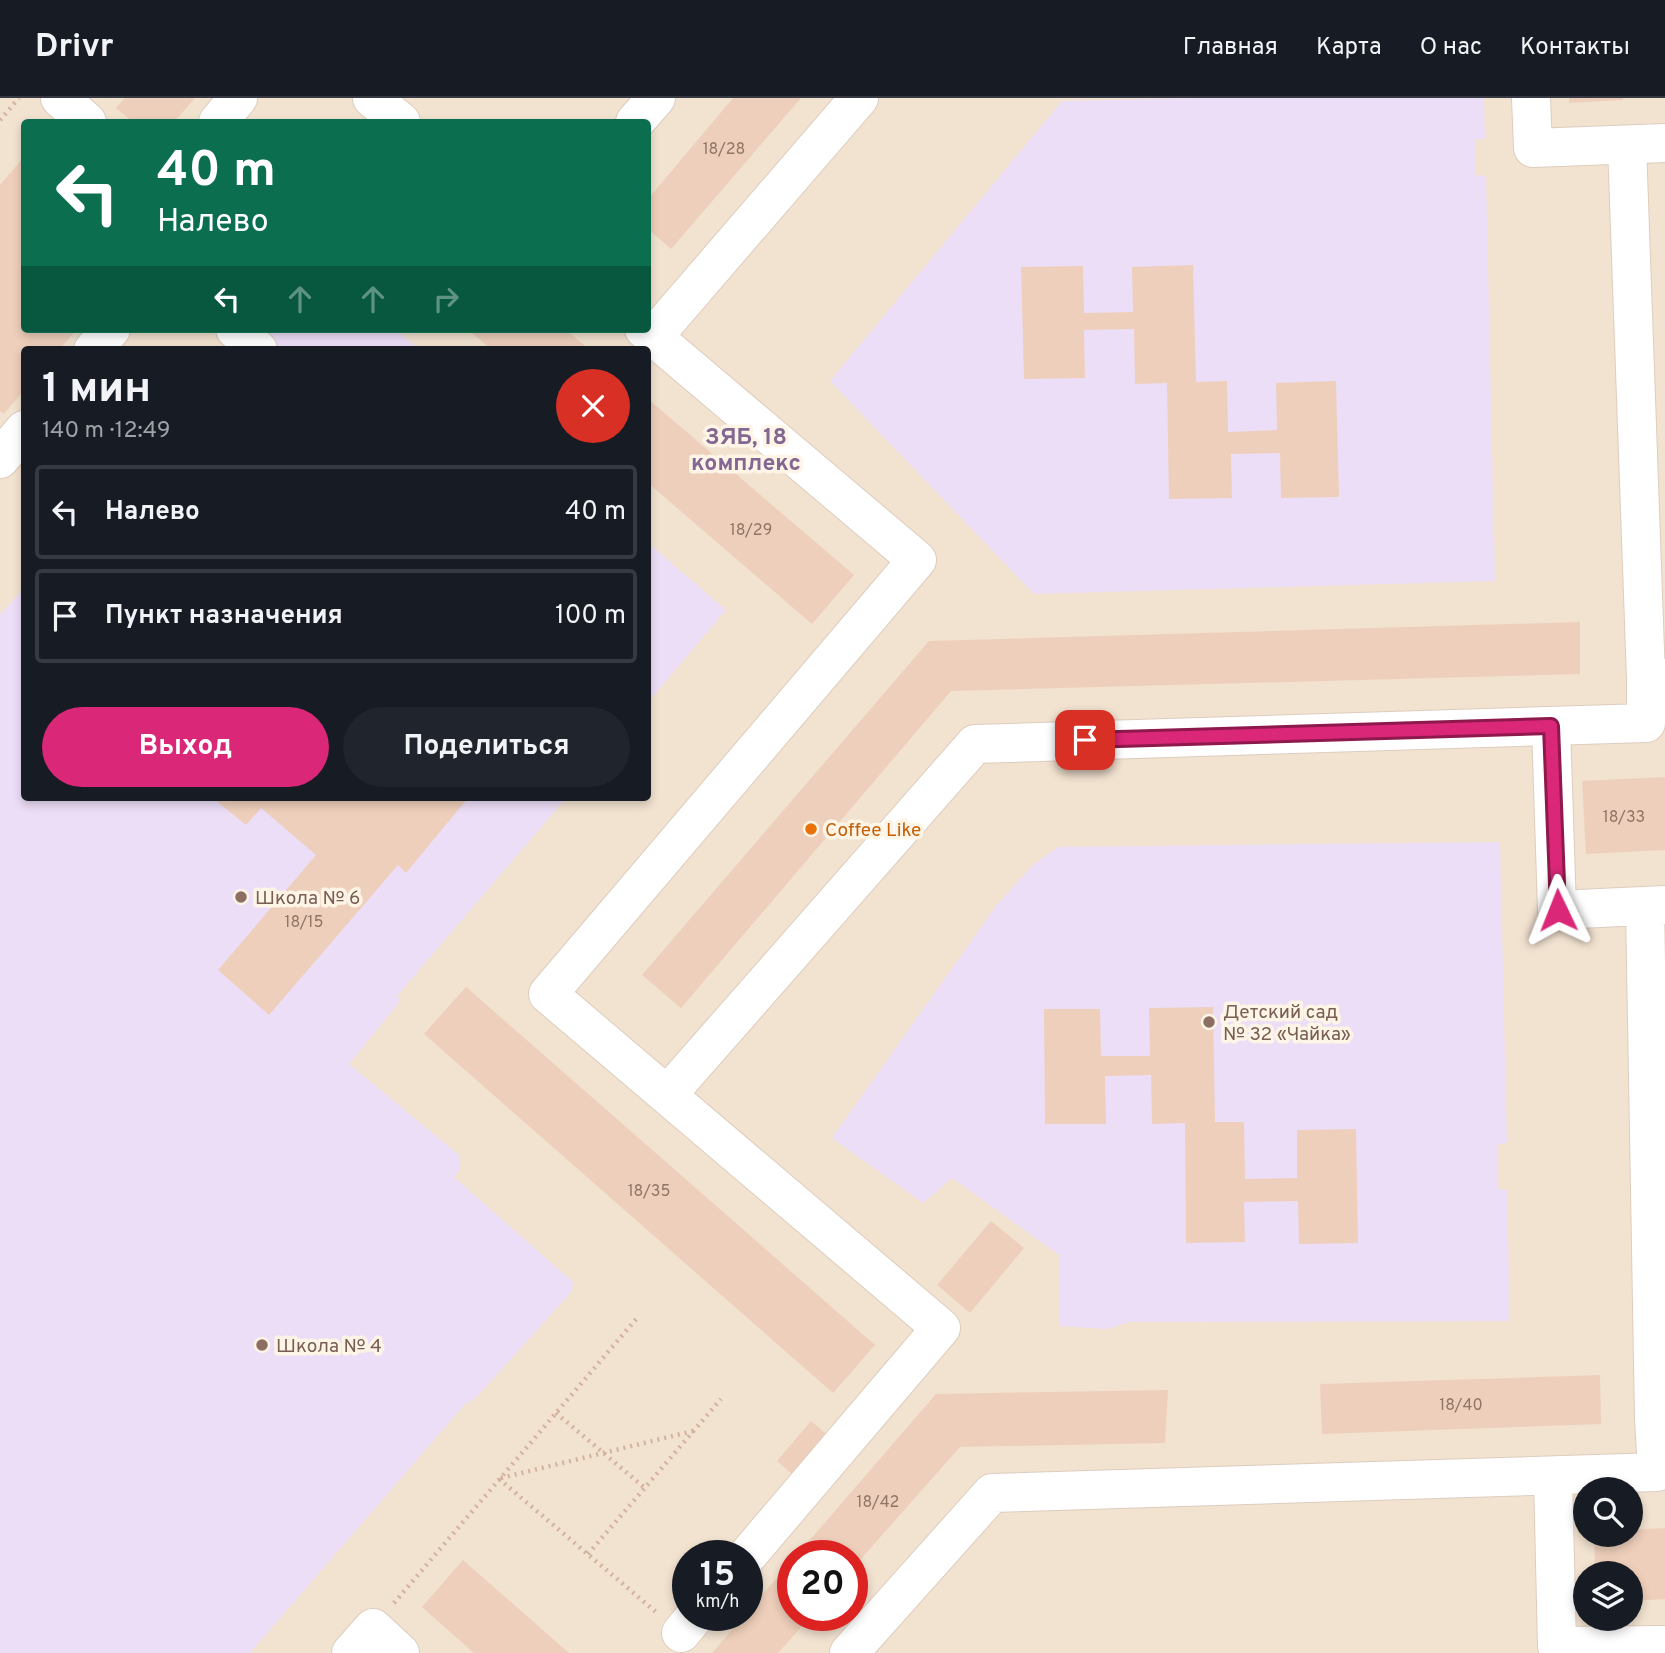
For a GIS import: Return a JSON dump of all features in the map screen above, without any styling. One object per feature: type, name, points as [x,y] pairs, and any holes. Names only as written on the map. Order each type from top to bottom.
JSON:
[{"type":"lane","points":[[60,98],[84,119]]},
{"type":"lane","points":[[220,119],[238,98]]},
{"type":"lane","points":[[372,98],[397,119]]},
{"type":"lane","points":[[638,119],[656,98]]},
{"type":"lane","points":[[651,331],[859,98]]},
{"type":"lane","points":[[1531,98],[1533,148],[1665,143]]},
{"type":"lane","points":[[667,1095],[975,744],[1646,723],[1656,678],[1627,145]]},
{"type":"lane","points":[[239,333],[254,346]]},
{"type":"lane","points":[[649,333],[917,560],[548,994],[941,1328],[761,1540]]},
{"type":"lane","points":[[0,459],[21,434]]},
{"type":"lane","points":[[849,1653],[992,1493],[1657,1472],[1659,1418],[1655,905],[1558,910],[1551,726]]},
{"type":"lane","points":[[1553,1476],[1557,1646],[1665,1645]]},
{"type":"lane","points":[[362,1640],[400,1653]]},
{"type":"path","points":[[0,120],[19,98]]},
{"type":"path","points":[[362,1640],[636,1318]]},
{"type":"path","points":[[589,1554],[721,1399]]},
{"type":"path","points":[[555,1413],[645,1488]]},
{"type":"path","points":[[499,1479],[693,1431]]},
{"type":"path","points":[[499,1479],[589,1554],[672,1612]]},
{"type":"shaded area","name":"ЗЯБ, 18 комплекс","points":[[0,98],[1665,98],[1665,1653],[0,1653]]},
{"type":"shaded area","points":[[1484,98],[1485,139],[1476,139],[1476,175],[1486,176],[1495,581],[1034,594],[830,381],[1062,101]]},
{"type":"shaded area","points":[[249,333],[400,333],[415,346],[238,346]]},
{"type":"shaded area","points":[[651,546],[726,610],[651,698]]},
{"type":"shaded area","points":[[21,591],[21,801],[563,801],[397,996],[401,1000],[349,1064],[459,1155],[460,1170],[454,1177],[573,1282],[572,1291],[475,1399],[466,1403],[250,1653],[0,1653],[0,615]]},
{"type":"shaded area","name":"Детский сад № 32 «Чайка»","points":[[1500,842],[1507,1143],[1497,1144],[1498,1189],[1507,1190],[1510,1321],[1130,1322],[1107,1329],[1059,1326],[1059,1255],[952,1178],[923,1203],[832,1138],[996,906],[1033,865],[1058,847]]},
{"type":"building","points":[[125,98],[195,98],[177,119],[129,119],[116,108]]},
{"type":"building","points":[[733,98],[801,98],[671,249],[651,232],[651,195]]},
{"type":"building","points":[[1569,98],[1623,98],[1623,100],[1569,103]]},
{"type":"building","points":[[21,160],[21,333],[74,333],[62,346],[21,346],[21,394],[4,414],[0,411],[0,185]]},
{"type":"building","points":[[1193,265],[1196,382],[1227,381],[1228,432],[1277,430],[1276,383],[1336,381],[1339,497],[1281,498],[1280,453],[1231,454],[1232,498],[1169,499],[1167,383],[1135,384],[1134,329],[1084,330],[1085,378],[1024,379],[1021,267],[1083,266],[1084,313],[1133,312],[1132,267]]},
{"type":"building","points":[[472,333],[570,333],[585,346],[487,346]]},
{"type":"building","points":[[651,402],[854,575],[812,624],[651,486]]},
{"type":"building","points":[[1580,622],[1580,674],[951,691],[681,1008],[642,975],[929,641]]},
{"type":"building","points":[[1665,777],[1665,850],[1586,854],[1582,781]]},
{"type":"building","points":[[217,801],[466,801],[406,873],[398,865],[269,1015],[218,970],[316,855],[261,808],[246,825]]},
{"type":"building","points":[[466,987],[875,1345],[833,1393],[424,1034]]},
{"type":"building","points":[[1213,1007],[1215,1122],[1244,1122],[1245,1179],[1297,1178],[1297,1130],[1356,1129],[1358,1243],[1299,1244],[1298,1201],[1244,1202],[1245,1242],[1186,1243],[1185,1123],[1152,1124],[1151,1075],[1105,1076],[1106,1124],[1045,1124],[1044,1009],[1100,1009],[1101,1056],[1150,1056],[1149,1008]]},
{"type":"building","points":[[991,1221],[1024,1248],[970,1313],[937,1285]]},
{"type":"building","points":[[1600,1375],[1601,1424],[1322,1434],[1320,1384]]},
{"type":"building","points":[[1168,1390],[1165,1443],[960,1447],[868,1551],[868,1540],[810,1540],[936,1394]]},
{"type":"building","points":[[811,1421],[833,1440],[799,1480],[777,1461]]},
{"type":"building","points":[[1665,1528],[1665,1599],[1643,1600],[1643,1561],[1595,1561],[1594,1547],[1643,1547],[1643,1529]]},
{"type":"building","points":[[463,1560],[569,1653],[474,1653],[422,1607]]},
{"type":"building","points":[[777,1578],[777,1631],[798,1631],[778,1653],[712,1653],[731,1631],[763,1631],[763,1594]]},
{"type":"place","name":"Coffee Like","points":[[811,829]]},
{"type":"place","name":"Школа № 6","points":[[241,897]]},
{"type":"place","name":"Детский сад № 32 «Чайка»","points":[[1209,1022]]},
{"type":"place","name":"Школа № 4","points":[[262,1345]]},
{"type":"district","name":"ЗЯБ, 18 комплекс","points":[[746,449]]},
{"type":"route","points":[[1085,740],[1551,726],[1558,910]]}]
